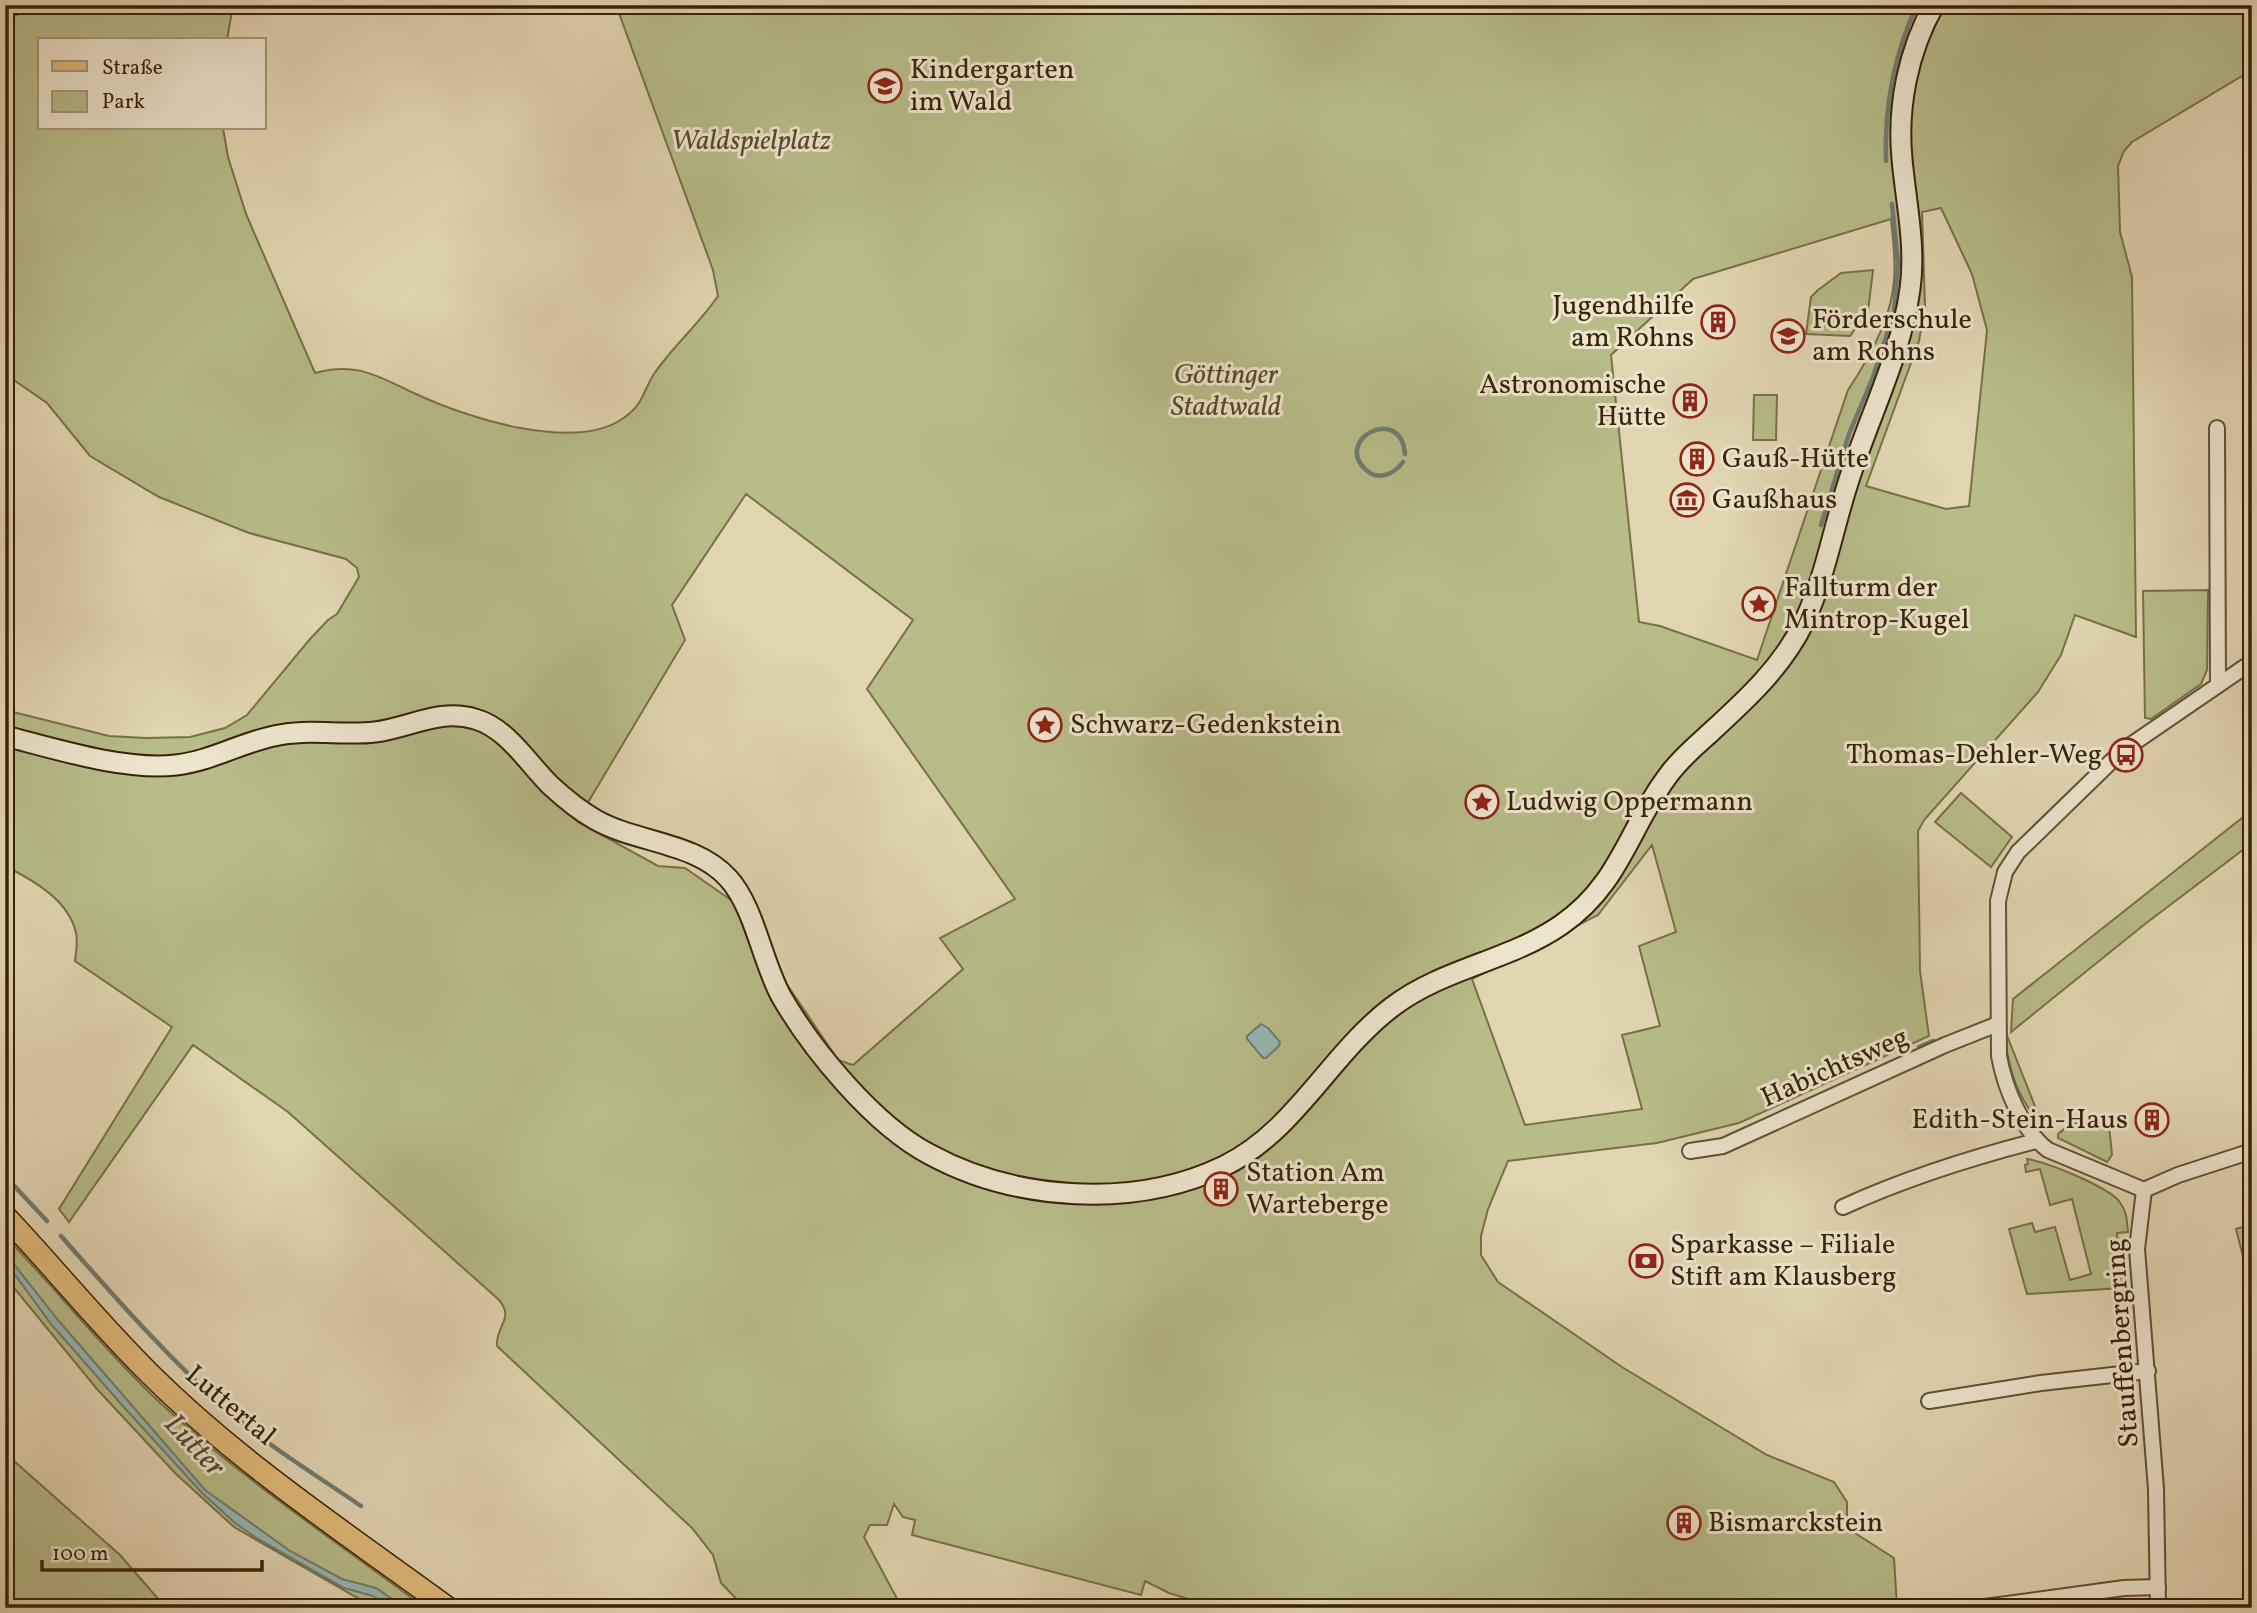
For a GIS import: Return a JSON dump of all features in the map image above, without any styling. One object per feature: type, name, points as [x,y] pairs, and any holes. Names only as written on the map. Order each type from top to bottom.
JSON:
[{"type":"main road","name":"Luttertal","points":[[5,1216],[152,1376],[200,1419],[309,1506],[448,1608]]},
{"type":"street","points":[[5,736],[108,760],[146,766],[167,766],[208,759],[278,734],[373,732],[436,716],[457,715],[473,718],[490,725],[505,737],[552,787],[578,809],[599,822],[636,837],[702,858],[730,879],[740,893],[784,1001],[808,1037],[870,1109],[897,1134],[929,1154],[1005,1184],[1040,1191],[1107,1194],[1145,1190],[1198,1177],[1229,1164],[1278,1128],[1356,1039],[1396,1003],[1426,983],[1533,941],[1556,929],[1581,910],[1601,890],[1619,864],[1664,779],[1679,761],[1751,695],[1773,671],[1792,644],[1806,618],[1821,576],[1849,481],[1895,357],[1904,323],[1912,268],[1900,150],[1903,96],[1912,55],[1934,5]]},
{"type":"street","points":[[2217,428],[2218,685]]},
{"type":"street","points":[[2252,662],[2122,751],[2034,835],[2011,862],[2002,881],[1998,901],[1998,1024],[2002,1074],[2036,1141],[2048,1150],[2144,1190],[2178,1175],[2252,1151]]},
{"type":"street","name":"Habichtsweg","points":[[1690,1151],[1723,1146],[1945,1045],[1998,1024]]},
{"type":"street","points":[[1843,1207],[1919,1177],[2036,1141]]},
{"type":"street","name":"Stauffenbergring","points":[[2144,1190],[2137,1249],[2157,1489],[2158,1608]]},
{"type":"street","points":[[1929,1401],[2041,1382],[2148,1370]]},
{"type":"street","points":[[1977,1608],[2124,1588],[2158,1587]]},
{"type":"green space","points":[[44,5],[233,5],[227,38],[38,38],[38,130],[223,130],[228,157],[246,214],[315,373],[356,370],[379,377],[437,403],[491,421],[550,432],[579,432],[604,428],[631,412],[640,402],[661,364],[718,296],[713,270],[616,5],[2252,5],[2252,70],[2132,142],[2124,151],[2118,166],[2120,232],[2132,277],[2136,637],[2075,615],[2061,655],[2038,692],[1924,820],[1918,831],[1920,971],[1929,1036],[1739,1123],[1657,1143],[1508,1161],[1488,1209],[1481,1236],[1481,1255],[1498,1282],[1622,1367],[1767,1455],[1834,1482],[1847,1502],[1847,1528],[1894,1558],[1897,1608],[1217,1608],[1169,1593],[1145,1581],[1141,1595],[912,1535],[915,1520],[903,1517],[894,1504],[887,1525],[870,1525],[864,1537],[902,1608],[745,1608],[721,1583],[713,1555],[692,1528],[497,1346],[505,1317],[503,1306],[498,1299],[288,1112],[193,1045],[69,1222],[59,1209],[172,1027],[75,961],[77,936],[66,911],[48,892],[5,866],[5,742],[148,774],[283,741],[462,724],[497,738],[539,787],[578,822],[658,866],[685,868],[734,902],[747,888],[786,983],[838,1060],[853,1065],[963,969],[940,938],[1015,899],[867,689],[913,620],[746,494],[672,605],[685,640],[587,804],[565,787],[516,733],[492,715],[395,720],[179,758],[113,751],[5,727],[5,710],[109,736],[190,737],[225,728],[247,715],[310,639],[337,614],[359,577],[357,568],[346,559],[249,533],[159,497],[90,456],[47,403],[5,374],[5,19]],"holes":[[[1941,208],[1972,274],[1987,330],[1969,506],[1946,509],[1866,486],[1919,341],[1925,306],[1922,212]],[[1891,219],[1895,272],[1889,309],[1871,352],[1848,390],[1757,660],[1660,626],[1639,622],[1611,355],[1693,279]],[[1652,845],[1676,932],[1639,946],[1660,1026],[1622,1035],[1642,1109],[1525,1125],[1472,979],[1598,915]]]},
{"type":"green space","points":[[1873,270],[1868,311],[1850,336],[1806,334],[1811,297],[1818,290],[1841,273]]},
{"type":"green space","points":[[1754,395],[1777,395],[1776,440],[1753,440]]},
{"type":"green space","points":[[2208,590],[2207,670],[2201,684],[2151,719],[2145,718],[2143,591]]},
{"type":"green space","points":[[1961,793],[2012,837],[1991,867],[1935,822]]},
{"type":"green space","points":[[2252,810],[2252,843],[2145,924],[2011,1032],[2013,999]]},
{"type":"green space","points":[[2006,1033],[2041,1126],[2016,1084],[2006,1049]]},
{"type":"green space","points":[[2096,1115],[2109,1125],[2112,1155],[2107,1162],[2058,1138],[2058,1134],[2068,1126]]},
{"type":"green space","points":[[2027,1159],[2076,1176],[2119,1201],[2125,1212],[2128,1232],[2117,1233],[2121,1288],[2027,1294],[2009,1229],[2032,1223],[2035,1232],[2055,1227],[2070,1280],[2091,1274],[2072,1199],[2050,1205],[2040,1169],[2026,1172]]},
{"type":"green space","points":[[2252,1224],[2252,1292],[2236,1229]]},
{"type":"green space","points":[[5,1236],[115,1357],[185,1425],[251,1480],[425,1608],[375,1608],[234,1527],[175,1473],[97,1389],[5,1277]]},
{"type":"green space","points":[[5,1453],[120,1555],[166,1608],[5,1608]]},
{"type":"water","points":[[1261,1024],[1280,1042],[1266,1058],[1263,1058],[1247,1039]]},
{"type":"water","points":[[5,1253],[58,1320],[205,1490],[290,1551],[342,1579],[376,1588],[405,1608],[392,1608],[373,1596],[344,1588],[235,1523],[202,1493],[51,1324],[5,1261]]},
{"type":"waterway","points":[[1886,161],[1892,81],[1902,43],[1917,5]]},
{"type":"waterway","points":[[1821,525],[1849,434],[1873,377],[1894,313],[1898,263],[1892,204]]},
{"type":"waterway","points":[[1403,462],[1386,475],[1375,475],[1365,469],[1358,458],[1358,447],[1363,438],[1382,429],[1393,431],[1401,439],[1405,454]]},
{"type":"waterway","points":[[1919,1047],[1933,1041]]},
{"type":"waterway","points":[[5,1176],[47,1221]]},
{"type":"waterway","points":[[61,1236],[162,1347],[227,1410],[276,1448],[361,1506]]},
{"type":"place","name":"Kindergarten im Wald","points":[[885,86]]},
{"type":"place","name":"Jugendhilfe am Rohns","points":[[1718,322]]},
{"type":"place","name":"Förderschule am Rohns","points":[[1788,336]]},
{"type":"place","name":"Astronomische Hütte","points":[[1690,401]]},
{"type":"place","name":"Gauß-Hütte","points":[[1697,459]]},
{"type":"place","name":"Gaußhaus","points":[[1687,500]]},
{"type":"place","name":"Fallturm der Mintrop-Kugel","points":[[1759,604]]},
{"type":"place","name":"Schwarz-Gedenkstein","points":[[1045,725]]},
{"type":"place","name":"Thomas-Dehler-Weg","points":[[2126,755]]},
{"type":"place","name":"Ludwig Oppermann","points":[[1482,802]]},
{"type":"place","name":"Edith-Stein-Haus","points":[[2152,1120]]},
{"type":"place","name":"Station Am Warteberge","points":[[1221,1189]]},
{"type":"place","name":"Sparkasse – Filiale Stift am Klausberg","points":[[1646,1261]]},
{"type":"place","name":"Bismarckstein","points":[[1684,1523]]},
{"type":"park label","name":"Waldspielplatz","points":[[751,141]]},
{"type":"park label","name":"Göttinger Stadtwald","points":[[1226,391]]},
{"type":"water label","name":"Lutter","points":[[194,1446]]}]
